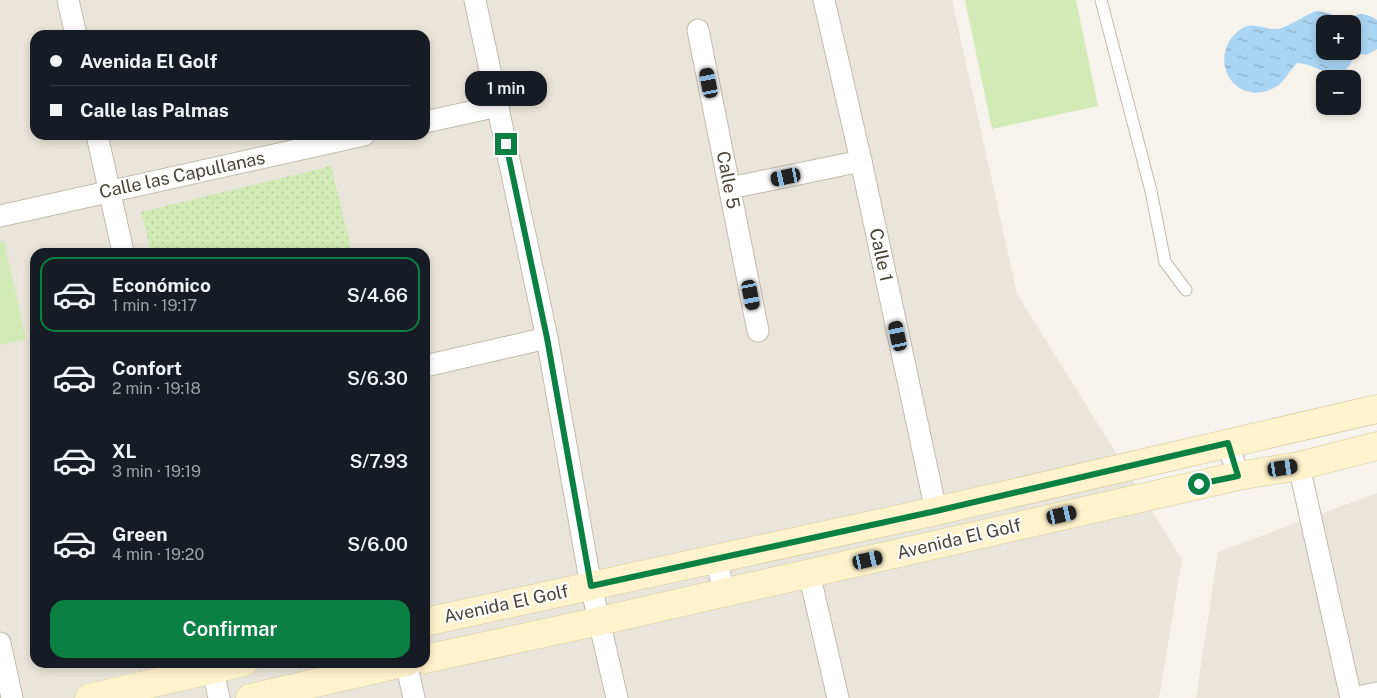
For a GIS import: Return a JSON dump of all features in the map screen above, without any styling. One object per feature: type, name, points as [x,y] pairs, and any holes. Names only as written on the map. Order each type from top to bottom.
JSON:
[{"type":"main road","name":"Avenida El Golf","points":[[430,621],[936,511],[1377,409]]},
{"type":"main road","name":"Avenida El Golf","points":[[430,657],[600,621],[1238,476],[1298,466],[1377,446]]},
{"type":"main road","points":[[89,698],[204,668]]},
{"type":"main road","points":[[250,698],[381,668]]},
{"type":"street","points":[[68,0],[75,30]]},
{"type":"street","points":[[475,0],[547,338],[591,586],[617,698]]},
{"type":"street","name":"Calle 1","points":[[824,0],[861,161],[936,511]]},
{"type":"street","name":"Calle 5","points":[[698,30],[758,331]]},
{"type":"street","points":[[430,121],[498,106]]},
{"type":"street","points":[[98,140],[122,248]]},
{"type":"street","name":"Calle las Capullanas","points":[[0,216],[341,140]]},
{"type":"street","points":[[730,188],[861,161]]},
{"type":"street","points":[[430,365],[547,338]]},
{"type":"street","points":[[1228,443],[1238,476]]},
{"type":"street","points":[[1298,466],[1352,698],[1377,693]]},
{"type":"street","points":[[716,559],[724,592]]},
{"type":"street","points":[[809,573],[838,698]]},
{"type":"street","points":[[0,643],[12,698]]},
{"type":"street","points":[[212,668],[219,698]]},
{"type":"street","points":[[408,668],[414,698]]},
{"type":"lane","points":[[1101,0],[1151,192],[1165,262],[1186,290]]},
{"type":"shaded area","points":[[0,0],[952,0],[1017,294],[1182,559],[1159,698],[0,698]]},
{"type":"shaded area","points":[[1377,493],[1377,698],[1196,698],[1218,552]]},
{"type":"green space","points":[[965,0],[1076,0],[1098,106],[992,129]]},
{"type":"green space","points":[[331,166],[351,248],[150,248],[141,212]]},
{"type":"green space","points":[[4,241],[26,339],[0,345],[0,242]]},
{"type":"water","points":[[1316,11],[1334,15],[1316,15],[1316,60],[1352,60],[1345,70],[1322,70],[1297,63],[1278,86],[1259,93],[1246,91],[1236,85],[1228,76],[1225,52],[1230,40],[1241,29],[1253,25],[1278,29]]},
{"type":"water","points":[[1361,14],[1368,15],[1377,20],[1377,49],[1366,55],[1361,54],[1361,15],[1358,15]]},
{"type":"route","points":[[506,144],[547,338],[591,586],[936,511],[1228,443],[1238,476],[1199,484]]}]
